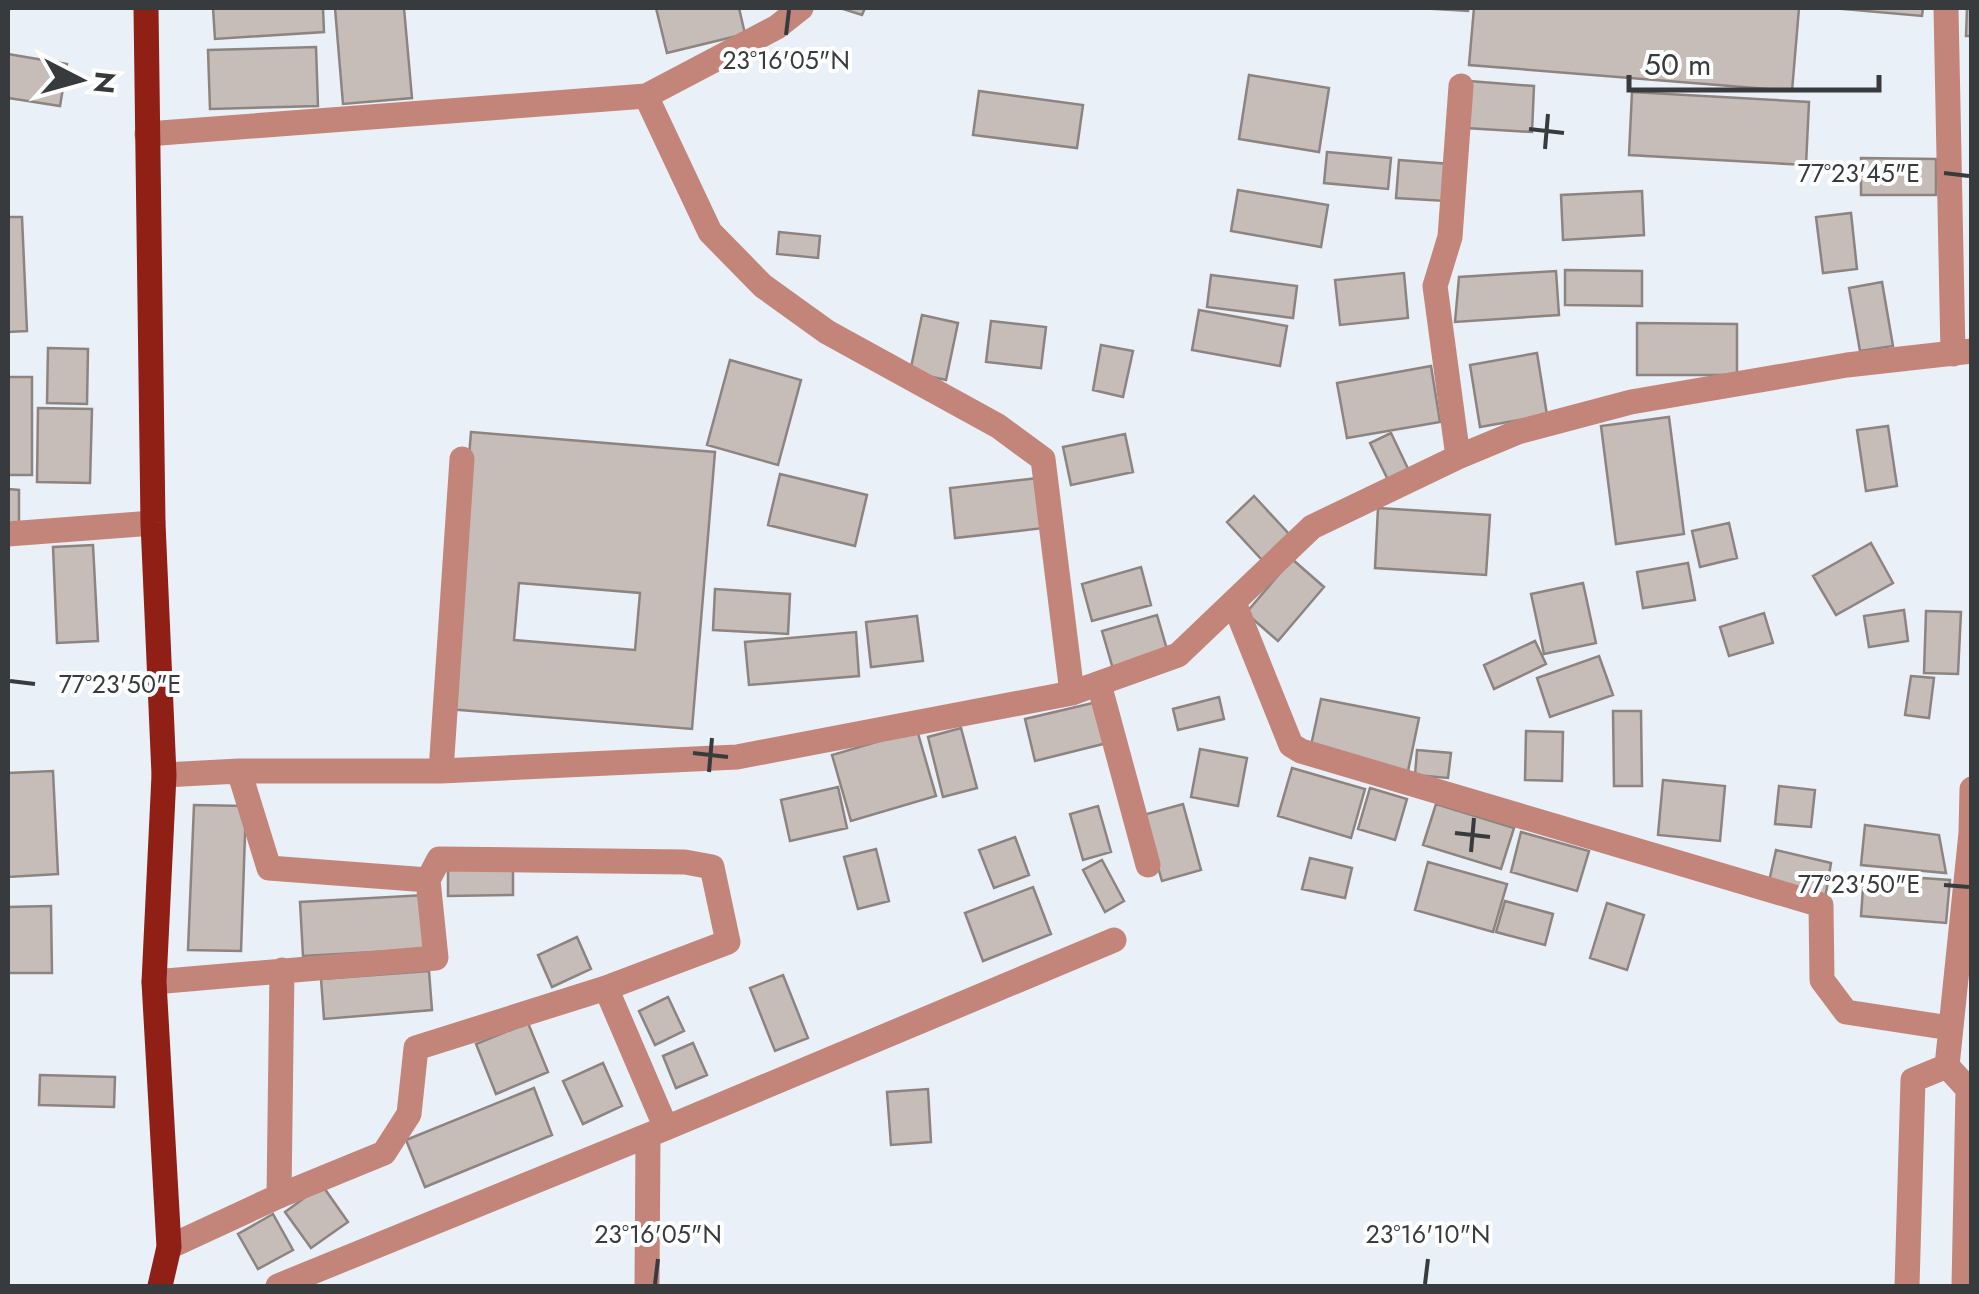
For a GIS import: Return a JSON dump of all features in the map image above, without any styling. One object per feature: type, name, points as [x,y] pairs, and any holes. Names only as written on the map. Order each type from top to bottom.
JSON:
[{"type":"main road","points":[[146,8],[153,523],[164,775],[154,982],[169,1247],[160,1286]]},
{"type":"street","points":[[147,134],[646,96],[777,27],[801,8]]},
{"type":"street","points":[[164,775],[441,771],[737,756],[1072,694],[1178,656],[1312,527],[1518,432],[1631,402],[1847,366],[1962,352],[1946,8]]},
{"type":"street","points":[[1458,457],[1434,286],[1450,237],[1461,86]]},
{"type":"street","points":[[646,96],[710,232],[763,286],[828,332],[998,426],[1042,459],[1072,694]]},
{"type":"street","points":[[441,771],[462,459]]},
{"type":"street","points":[[8,534],[153,523]]},
{"type":"street","points":[[1234,603],[1291,745],[1301,751],[1821,906],[1822,980],[1846,1012],[1950,1028]]},
{"type":"street","points":[[1099,684],[1148,865]]},
{"type":"street","points":[[239,771],[269,868],[428,880]]},
{"type":"street","points":[[1964,1286],[1968,1089],[1947,1066],[1972,789]]},
{"type":"street","points":[[154,982],[436,958],[428,880],[439,858],[685,862],[712,867],[728,942],[606,988],[416,1048],[409,1114],[384,1152],[169,1247]]},
{"type":"street","points":[[278,1286],[1114,940]]},
{"type":"street","points":[[279,1196],[282,970]]},
{"type":"street","points":[[606,988],[657,1132],[647,1286]]},
{"type":"street","points":[[1907,1286],[1913,1080],[1947,1066]]},
{"type":"building","points":[[213,8],[323,8],[324,32],[215,39]]},
{"type":"building","points":[[335,8],[404,8],[412,98],[343,104]]},
{"type":"building","points":[[656,8],[739,8],[745,34],[667,53]]},
{"type":"building","points":[[840,8],[865,8],[862,15]]},
{"type":"building","points":[[1418,8],[1468,8],[1468,11]]},
{"type":"building","points":[[1474,8],[1799,8],[1792,91],[1469,65]]},
{"type":"building","points":[[1832,8],[1923,8],[1922,16]]},
{"type":"building","points":[[1967,8],[1972,8],[1972,36],[1966,36]]},
{"type":"building","points":[[316,47],[318,106],[210,109],[208,50]]},
{"type":"building","points":[[8,54],[67,64],[60,106],[8,98]]},
{"type":"building","points":[[1249,75],[1329,88],[1319,152],[1239,139]]},
{"type":"building","points":[[1469,81],[1534,86],[1532,132],[1466,128]]},
{"type":"building","points":[[979,91],[1083,105],[1077,148],[973,135]]},
{"type":"building","points":[[1632,92],[1809,102],[1806,165],[1629,155]]},
{"type":"building","points":[[1327,152],[1391,158],[1388,189],[1324,183]]},
{"type":"building","points":[[1861,158],[1936,159],[1936,195],[1861,195]]},
{"type":"building","points":[[1399,160],[1450,164],[1446,201],[1396,198]]},
{"type":"building","points":[[1238,190],[1328,205],[1321,247],[1231,231]]},
{"type":"building","points":[[1642,191],[1644,235],[1563,240],[1561,195]]},
{"type":"building","points":[[1851,213],[1857,269],[1823,273],[1816,217]]},
{"type":"building","points":[[8,217],[22,217],[27,331],[8,332]]},
{"type":"building","points":[[779,232],[820,236],[818,258],[777,254]]},
{"type":"building","points":[[1565,270],[1642,271],[1642,306],[1565,305]]},
{"type":"building","points":[[1556,271],[1559,315],[1455,322],[1459,277]]},
{"type":"building","points":[[1404,273],[1408,318],[1340,325],[1335,280]]},
{"type":"building","points":[[1211,275],[1297,286],[1293,318],[1207,307]]},
{"type":"building","points":[[1882,282],[1893,346],[1860,351],[1849,288]]},
{"type":"building","points":[[1199,310],[1287,326],[1280,366],[1192,350]]},
{"type":"building","points":[[922,315],[958,323],[946,380],[910,372]]},
{"type":"building","points":[[991,321],[1046,327],[1041,368],[986,362]]},
{"type":"building","points":[[1637,323],[1737,324],[1737,375],[1637,375]]},
{"type":"building","points":[[1101,345],[1133,351],[1123,397],[1093,390]]},
{"type":"building","points":[[48,348],[88,349],[87,404],[47,403]]},
{"type":"building","points":[[1537,353],[1547,415],[1480,427],[1470,365]]},
{"type":"building","points":[[730,360],[801,380],[778,465],[707,445]]},
{"type":"building","points":[[1431,366],[1440,422],[1347,438],[1337,383]]},
{"type":"building","points":[[8,377],[32,377],[32,475],[8,475]]},
{"type":"building","points":[[38,408],[92,409],[90,483],[37,482]]},
{"type":"building","points":[[1669,417],[1684,534],[1616,544],[1601,426]]},
{"type":"building","points":[[1888,426],[1897,486],[1866,491],[1857,430]]},
{"type":"building","points":[[471,432],[715,452],[692,729],[448,709]],"holes":[[[519,583],[640,593],[635,650],[514,640]]]},
{"type":"building","points":[[1391,433],[1411,475],[1391,486],[1370,443]]},
{"type":"building","points":[[1125,434],[1133,472],[1071,485],[1063,447]]},
{"type":"building","points":[[780,474],[867,495],[855,546],[768,525]]},
{"type":"building","points":[[1039,478],[1044,528],[955,538],[950,488]]},
{"type":"building","points":[[8,489],[19,490],[19,533],[8,533]]},
{"type":"building","points":[[1254,496],[1289,534],[1262,560],[1227,522]]},
{"type":"building","points":[[1378,508],[1490,515],[1486,575],[1375,568]]},
{"type":"building","points":[[1729,523],[1737,558],[1700,567],[1692,531]]},
{"type":"building","points":[[1871,543],[1893,583],[1836,615],[1813,576]]},
{"type":"building","points":[[93,545],[98,641],[57,643],[53,547]]},
{"type":"building","points":[[1292,559],[1324,587],[1278,641],[1246,613]]},
{"type":"building","points":[[1688,563],[1695,600],[1643,608],[1637,572]]},
{"type":"building","points":[[1141,567],[1151,605],[1092,621],[1082,584]]},
{"type":"building","points":[[1583,583],[1596,643],[1544,654],[1531,594]]},
{"type":"building","points":[[715,589],[790,594],[788,634],[713,630]]},
{"type":"building","points":[[1904,610],[1908,641],[1869,647],[1864,616]]},
{"type":"building","points":[[1926,611],[1961,612],[1958,674],[1924,673]]},
{"type":"building","points":[[1764,613],[1773,643],[1729,656],[1720,627]]},
{"type":"building","points":[[1157,615],[1168,653],[1113,669],[1102,631]]},
{"type":"building","points":[[917,616],[923,661],[871,667],[866,622]]},
{"type":"building","points":[[856,632],[859,676],[749,685],[745,642]]},
{"type":"building","points":[[1535,641],[1546,664],[1494,689],[1484,665]]},
{"type":"building","points":[[1599,656],[1613,695],[1550,717],[1537,678]]},
{"type":"building","points":[[1911,676],[1934,678],[1929,718],[1905,715]]},
{"type":"building","points":[[1219,697],[1224,719],[1178,730],[1173,709]]},
{"type":"building","points":[[1321,699],[1419,718],[1407,776],[1310,750]]},
{"type":"building","points":[[1097,702],[1107,743],[1035,761],[1025,719]]},
{"type":"building","points":[[1613,711],[1641,711],[1642,786],[1614,786]]},
{"type":"building","points":[[961,728],[977,788],[943,797],[928,737]]},
{"type":"building","points":[[917,730],[936,796],[851,821],[832,755]]},
{"type":"building","points":[[1526,731],[1563,732],[1562,781],[1525,780]]},
{"type":"building","points":[[1200,749],[1247,758],[1238,806],[1191,797]]},
{"type":"building","points":[[1417,750],[1451,753],[1448,778],[1415,775]]},
{"type":"building","points":[[1292,768],[1365,789],[1351,838],[1278,816]]},
{"type":"building","points":[[53,771],[58,874],[8,877],[8,773]]},
{"type":"building","points":[[1663,780],[1725,786],[1720,841],[1658,835]]},
{"type":"building","points":[[1779,786],[1815,790],[1811,827],[1775,824]]},
{"type":"building","points":[[838,787],[847,828],[790,841],[781,800]]},
{"type":"building","points":[[1370,788],[1407,799],[1395,840],[1358,829]]},
{"type":"building","points":[[1183,804],[1201,870],[1162,881],[1143,815]]},
{"type":"building","points":[[1436,804],[1514,828],[1501,869],[1423,845]]},
{"type":"building","points":[[194,805],[246,806],[241,951],[188,950]]},
{"type":"building","points":[[1098,806],[1111,852],[1083,860],[1070,814]]},
{"type":"building","points":[[1865,825],[1939,835],[1946,873],[1861,865]]},
{"type":"building","points":[[1521,832],[1589,851],[1577,891],[1511,872]]},
{"type":"building","points":[[1015,837],[1029,875],[994,888],[979,850]]},
{"type":"building","points":[[876,849],[889,901],[858,909],[844,857]]},
{"type":"building","points":[[1776,850],[1831,863],[1825,899],[1768,886]]},
{"type":"building","points":[[1310,858],[1352,868],[1345,898],[1302,889]]},
{"type":"building","points":[[1102,860],[1124,901],[1105,912],[1083,870]]},
{"type":"building","points":[[1428,862],[1507,884],[1493,932],[1415,910]]},
{"type":"building","points":[[513,865],[513,895],[448,896],[448,866]]},
{"type":"building","points":[[1864,874],[1950,880],[1946,923],[1861,916]]},
{"type":"building","points":[[1033,887],[1051,934],[983,961],[965,913]]},
{"type":"building","points":[[425,895],[428,949],[303,956],[300,902]]},
{"type":"building","points":[[1505,901],[1553,914],[1545,945],[1496,932]]},
{"type":"building","points":[[1607,903],[1644,915],[1627,970],[1590,958]]},
{"type":"building","points":[[51,906],[52,973],[8,973],[8,907]]},
{"type":"building","points":[[577,937],[591,969],[552,987],[538,955]]},
{"type":"building","points":[[429,971],[432,1010],[324,1019],[321,979]]},
{"type":"building","points":[[783,975],[808,1038],[775,1051],[750,988]]},
{"type":"building","points":[[668,997],[684,1031],[655,1045],[639,1011]]},
{"type":"building","points":[[528,1023],[548,1072],[496,1094],[476,1044]]},
{"type":"building","points":[[693,1043],[707,1075],[676,1088],[663,1056]]},
{"type":"building","points":[[603,1063],[622,1106],[583,1124],[563,1081]]},
{"type":"building","points":[[40,1075],[115,1077],[114,1107],[39,1105]]},
{"type":"building","points":[[534,1088],[552,1135],[425,1187],[406,1140]]},
{"type":"building","points":[[928,1089],[931,1142],[891,1145],[887,1092]]},
{"type":"building","points":[[322,1185],[348,1222],[311,1248],[285,1212]]},
{"type":"building","points":[[273,1214],[293,1250],[258,1269],[238,1234]]}]
